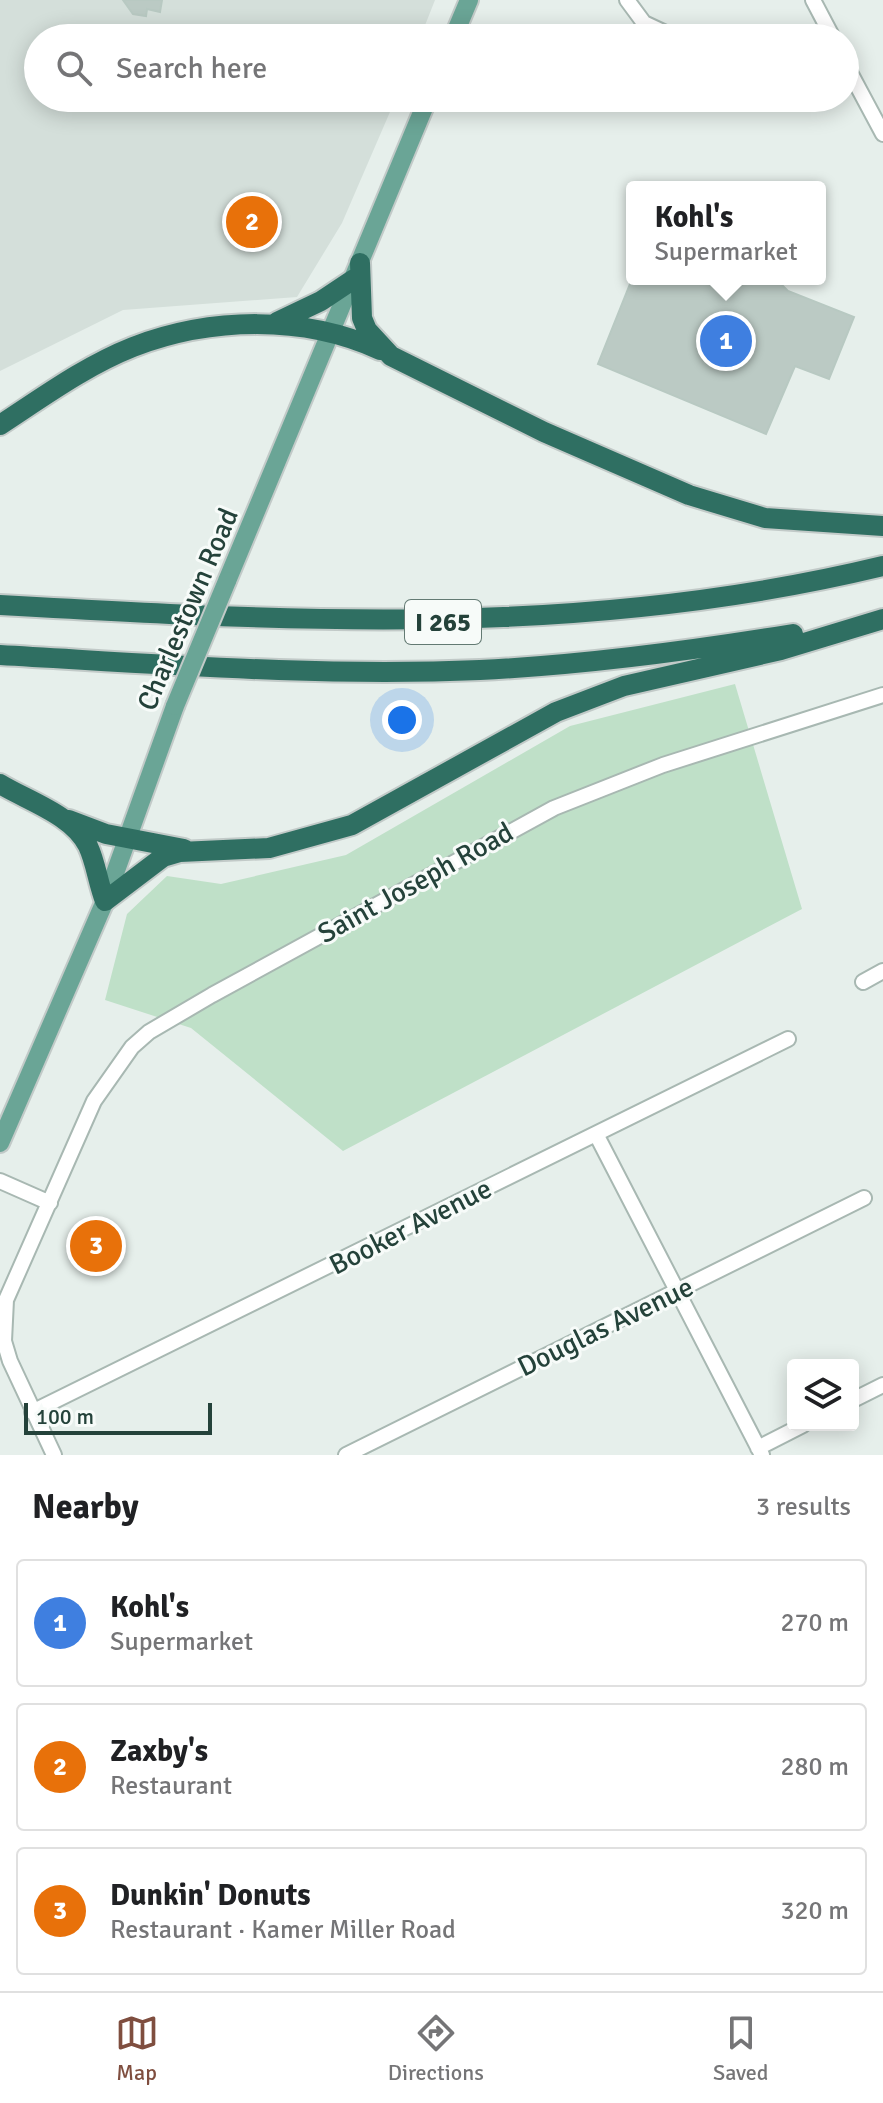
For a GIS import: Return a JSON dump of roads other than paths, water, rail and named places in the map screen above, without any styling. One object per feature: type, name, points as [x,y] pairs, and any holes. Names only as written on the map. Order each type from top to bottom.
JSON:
[{"type":"highway","points":[[272,324],[299,313],[357,271],[362,318],[367,330],[391,356]]},
{"type":"highway","points":[[0,425],[81,373],[134,347],[186,332],[272,324],[357,339],[570,444],[689,495],[765,518],[883,526]]},
{"type":"highway","name":"I 265","points":[[0,605],[139,615],[196,613],[384,622],[481,621],[676,604],[883,566]]},
{"type":"highway","points":[[58,815],[88,846],[105,901],[163,857],[195,851],[269,848],[324,835],[379,812],[524,729],[589,698],[660,676],[781,650],[883,618]]},
{"type":"highway","name":"I 265","points":[[0,655],[264,669],[479,670],[656,655],[883,618]]},
{"type":"highway","points":[[0,784],[58,815],[106,834],[195,851]]},
{"type":"main road","points":[[459,24],[469,0]]},
{"type":"main road","name":"Charlestown Road","points":[[0,1143],[105,901],[175,706],[422,112]]},
{"type":"street","points":[[627,0],[646,24]]},
{"type":"street","points":[[813,0],[826,24]]},
{"type":"street","points":[[859,89],[883,134]]},
{"type":"street","name":"Saint Joseph Road","points":[[54,1455],[10,1361],[4,1320],[12,1282],[105,1082],[132,1047],[169,1019],[452,861],[554,808],[663,765],[883,695]]},
{"type":"street","points":[[863,982],[883,971]]},
{"type":"street","name":"Booker Avenue","points":[[32,1412],[788,1039]]},
{"type":"street","points":[[596,1134],[760,1451],[793,1431]]},
{"type":"street","points":[[0,1181],[50,1203]]},
{"type":"street","name":"Douglas Avenue","points":[[346,1455],[864,1198]]},
{"type":"street","points":[[859,1397],[883,1385]]},
{"type":"place","name":"Zaxby's","points":[[252,222]]},
{"type":"place","name":"Kohl's","points":[[726,341]]},
{"type":"place","name":"Dunkin' Donuts","points":[[96,1246]]}]
